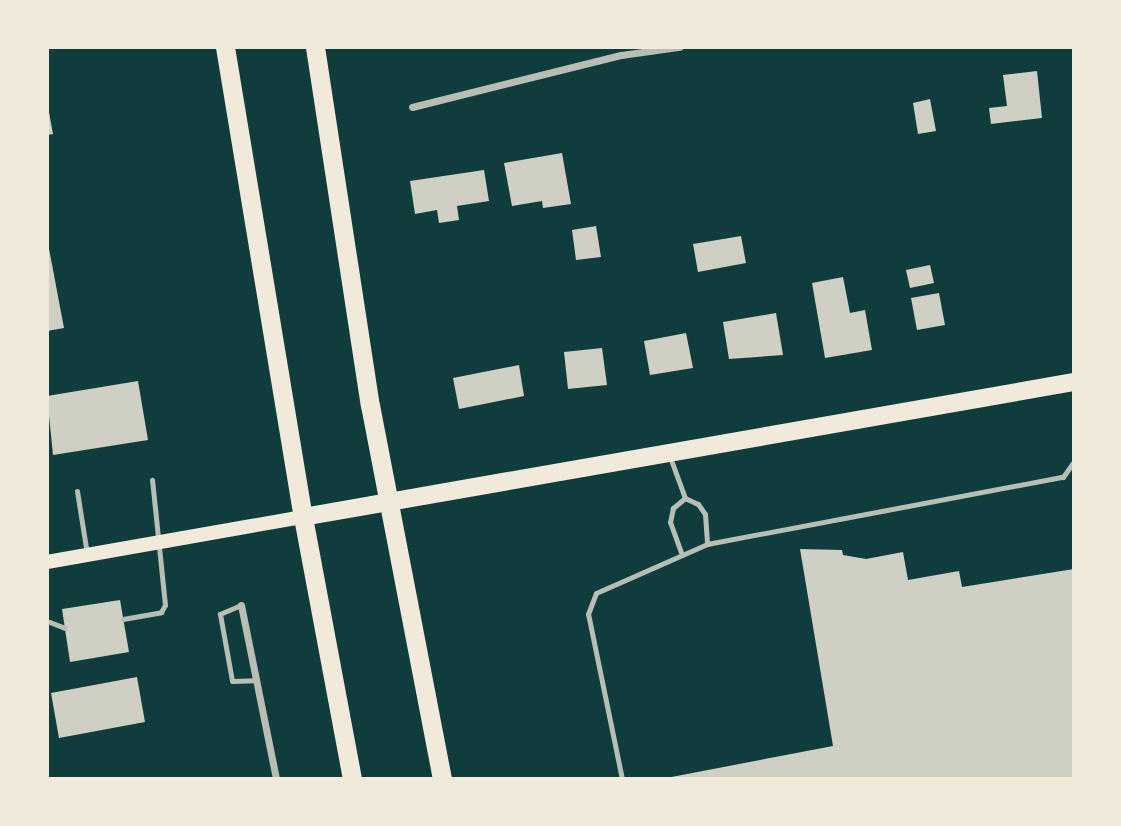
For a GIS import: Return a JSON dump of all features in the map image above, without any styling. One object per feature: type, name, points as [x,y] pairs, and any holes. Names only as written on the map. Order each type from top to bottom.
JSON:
[{"type":"highway","points":[[225,47],[303,517],[352,779]]},
{"type":"highway","points":[[314,47],[351,296],[442,779]]},
{"type":"main road","points":[[47,562],[1074,382]]},
{"type":"street","points":[[412,107],[620,51],[679,47]]},
{"type":"street","points":[[241,606],[276,779]]},
{"type":"lane","points":[[669,454],[685,498],[698,504],[705,514],[707,544]]},
{"type":"lane","points":[[622,779],[588,614],[590,603],[609,585],[681,552],[707,544],[1063,477],[1074,461]]},
{"type":"lane","points":[[123,619],[161,612],[165,605],[152,480]]},
{"type":"lane","points":[[77,491],[87,555]]},
{"type":"lane","points":[[681,552],[670,522],[673,508],[685,498]]},
{"type":"lane","points":[[241,606],[220,614],[232,681],[256,680]]},
{"type":"lane","points":[[47,621],[65,628]]},
{"type":"building","points":[[1037,71],[1042,118],[991,124],[989,108],[1007,106],[1003,75]]},
{"type":"building","points":[[930,99],[936,131],[918,134],[913,103]]},
{"type":"building","points":[[47,101],[53,134],[47,135]]},
{"type":"building","points":[[562,153],[571,204],[543,208],[542,201],[512,206],[504,163]]},
{"type":"building","points":[[484,170],[489,201],[457,206],[459,220],[439,223],[437,210],[415,214],[410,181]]},
{"type":"building","points":[[596,226],[601,257],[576,260],[572,230]]},
{"type":"building","points":[[741,236],[746,263],[698,272],[693,244]]},
{"type":"building","points":[[47,238],[64,328],[47,331]]},
{"type":"building","points":[[930,265],[934,283],[910,288],[906,270]]},
{"type":"building","points":[[843,277],[850,313],[865,310],[872,350],[825,358],[812,283]]},
{"type":"building","points":[[939,293],[945,325],[917,330],[911,298]]},
{"type":"building","points":[[776,313],[783,355],[729,359],[723,322]]},
{"type":"building","points":[[686,333],[693,368],[650,375],[644,341]]},
{"type":"building","points":[[602,348],[607,385],[568,389],[564,352]]},
{"type":"building","points":[[519,365],[524,396],[459,409],[453,378]]},
{"type":"building","points":[[138,381],[148,440],[53,455],[47,396]]},
{"type":"building","points":[[800,549],[842,550],[843,555],[866,559],[903,552],[908,580],[959,571],[962,587],[1074,569],[1074,779],[661,779],[833,746]]},
{"type":"building","points":[[120,600],[129,652],[70,662],[62,609]]},
{"type":"building","points":[[137,677],[145,722],[59,738],[51,693]]}]
